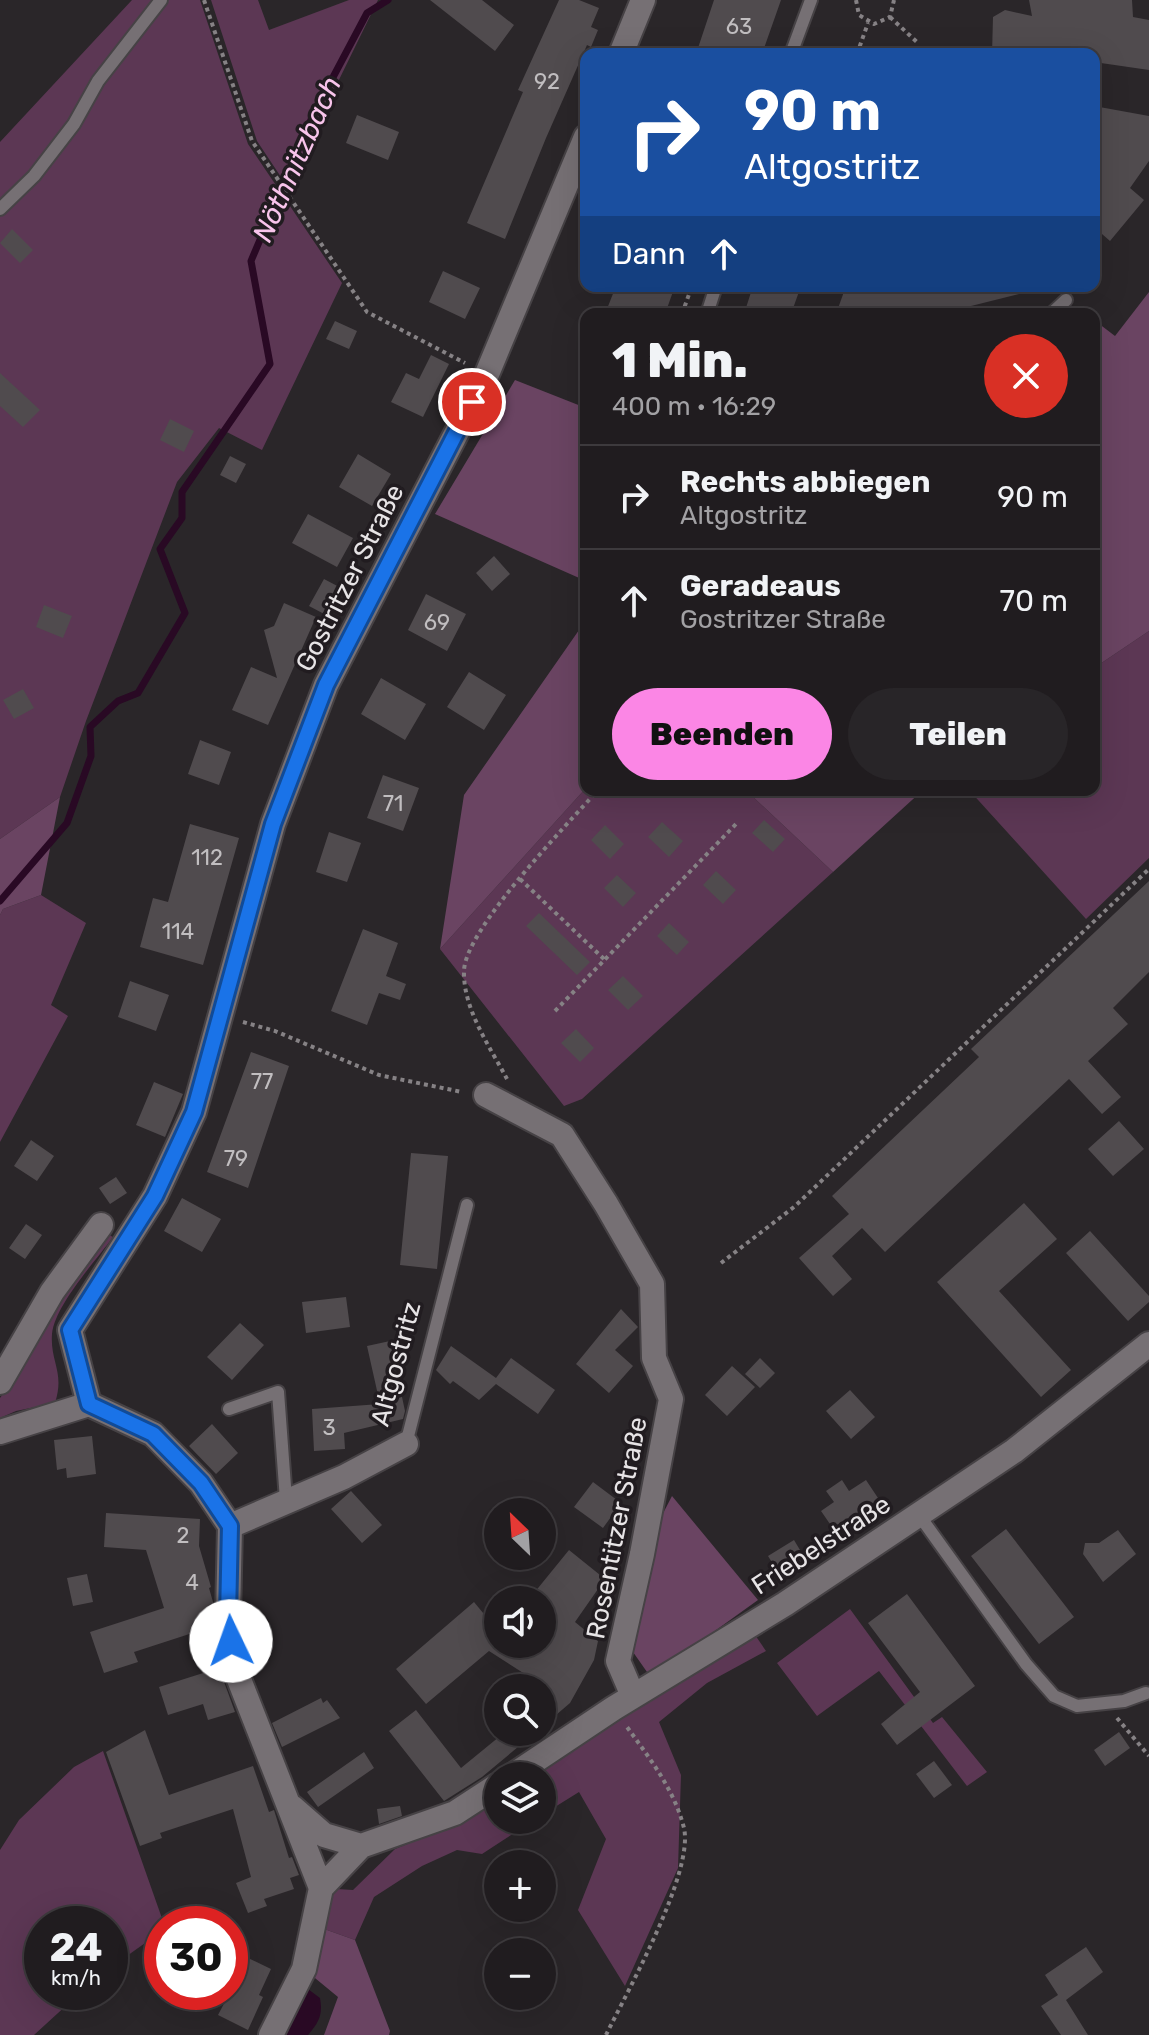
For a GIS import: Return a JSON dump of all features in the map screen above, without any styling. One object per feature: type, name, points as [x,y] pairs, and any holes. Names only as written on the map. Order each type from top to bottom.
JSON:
[{"type":"street","points":[[623,48],[643,0]]},
{"type":"street","name":"Gostritzer Straße","points":[[89,1404],[70,1330],[155,1196],[194,1112],[273,824],[326,685],[487,374],[580,151]]},
{"type":"street","name":"Rosentitzer Straße","points":[[486,1095],[562,1135],[652,1284],[654,1358],[671,1399],[618,1661],[624,1702]]},
{"type":"street","points":[[0,1382],[52,1292],[101,1225]]},
{"type":"street","name":"Friebelstraße","points":[[533,1762],[624,1702],[785,1604],[1014,1451],[1149,1344]]},
{"type":"street","points":[[0,1432],[89,1404],[153,1434],[201,1483],[230,1526],[228,1617],[233,1664],[321,1888]]},
{"type":"street","name":"Altgostritz","points":[[230,1526],[344,1477],[406,1444]]},
{"type":"street","points":[[271,2035],[304,1969],[321,1888],[361,1846],[455,1813],[484,1794]]},
{"type":"street","points":[[288,1804],[324,1835],[361,1846]]},
{"type":"lane","points":[[0,209],[34,176],[58,145],[98,81],[161,0]]},
{"type":"lane","points":[[793,48],[811,0]]},
{"type":"lane","points":[[1057,308],[1066,300]]},
{"type":"lane","name":"Altgostritz","points":[[406,1444],[467,1205]]},
{"type":"lane","points":[[229,1409],[278,1392],[286,1500]]},
{"type":"lane","points":[[919,1515],[1026,1664],[1054,1696],[1077,1706],[1104,1704],[1146,1693]]},
{"type":"path","points":[[204,0],[252,141],[367,312],[487,374]]},
{"type":"path","points":[[856,0],[859,15],[868,23],[880,23],[890,17],[894,0]]},
{"type":"path","points":[[890,17],[919,44]]},
{"type":"path","points":[[859,48],[868,23]]},
{"type":"path","points":[[526,1117],[472,1013],[464,970],[482,925],[593,796]]},
{"type":"path","points":[[555,1011],[737,823]]},
{"type":"path","points":[[721,1263],[794,1207],[1149,869]]},
{"type":"path","points":[[520,879],[605,960]]},
{"type":"path","points":[[221,1016],[275,1031],[379,1075],[429,1087],[486,1095]]},
{"type":"path","points":[[606,2035],[656,1930],[681,1868],[685,1832],[670,1788],[624,1702]]},
{"type":"path","points":[[1104,1704],[1149,1756]]},
{"type":"shaded area","points":[[132,0],[200,0],[248,144],[342,283],[262,450],[219,428],[177,482],[60,797],[0,839],[0,142]]},
{"type":"shaded area","points":[[211,0],[258,0],[269,30],[349,0],[378,0],[287,186],[257,141]]},
{"type":"shaded area","points":[[1149,292],[1149,631],[1100,664],[1100,325],[1115,336]]},
{"type":"shaded area","points":[[515,380],[580,406],[580,578],[435,514]]},
{"type":"shaded area","points":[[580,629],[580,795],[440,949],[464,795]]},
{"type":"shaded area","points":[[1149,631],[1149,858],[1086,919],[974,796],[1100,796],[1100,664]]},
{"type":"shaded area","points":[[580,795],[752,796],[833,872],[582,1099],[564,1106],[440,949]]},
{"type":"shaded area","points":[[752,796],[916,796],[833,872]]},
{"type":"shaded area","points":[[60,797],[41,895],[3,909],[0,915],[0,839]]},
{"type":"shaded area","points":[[41,895],[86,923],[51,1005],[68,1016],[0,1142],[0,915],[3,909]]},
{"type":"shaded area","points":[[109,1235],[113,1237],[68,1297],[55,1323],[52,1344],[58,1392],[55,1403],[16,1411],[0,1418],[0,1398],[19,1371],[52,1306]]},
{"type":"shaded area","points":[[672,1496],[758,1600],[666,1666],[647,1672],[633,1652],[642,1554]]},
{"type":"shaded area","points":[[850,1609],[933,1723],[942,1717],[987,1772],[967,1786],[879,1671],[817,1716],[777,1663]]},
{"type":"shaded area","points":[[753,1632],[766,1651],[707,1683],[659,1722],[681,1775],[678,1868],[625,1986],[578,1910],[606,1839],[579,1792],[556,1806],[556,1762],[553,1762]]},
{"type":"shaded area","points":[[103,1751],[158,1906],[144,1906],[144,1944],[128,1955],[128,1906],[24,1906],[24,2010],[61,2010],[34,2035],[0,2035],[0,1850],[19,1820],[74,1767]]},
{"type":"shaded area","points":[[484,1807],[484,1834],[513,1834],[482,1854],[457,1850],[422,1866],[374,1897],[355,1940],[313,1925],[321,1888],[353,1890],[395,1849],[462,1822]]},
{"type":"shaded area","points":[[313,1925],[355,1940],[389,2035],[324,2035],[338,1997],[304,1969]]},
{"type":"shaded area","points":[[308,1989],[320,1998],[321,2009],[315,2026],[308,2035],[278,2035]]},
{"type":"building","points":[[430,0],[482,0],[514,25],[495,51]]},
{"type":"building","points":[[559,0],[579,0],[599,8],[591,27],[598,30],[591,47],[580,48],[580,61],[505,239],[467,223],[523,92],[518,90]]},
{"type":"building","points":[[714,0],[781,0],[764,48],[698,48]]},
{"type":"building","points":[[1029,0],[1132,0],[1133,17],[1149,20],[1149,70],[1100,63],[1100,48],[992,48],[993,17],[1005,10],[1032,16]]},
{"type":"building","points":[[1100,107],[1149,116],[1149,161],[1130,188],[1144,200],[1110,241],[1100,232]]},
{"type":"building","points":[[357,115],[399,132],[388,160],[346,143]]},
{"type":"building","points":[[12,229],[33,250],[20,263],[0,243]]},
{"type":"building","points":[[443,271],[480,288],[465,319],[429,302]]},
{"type":"building","points":[[614,292],[673,292],[667,308],[607,308]]},
{"type":"building","points":[[751,292],[799,292],[793,308],[746,308]]},
{"type":"building","points":[[844,292],[1023,292],[972,308],[838,308]]},
{"type":"building","points":[[335,321],[357,331],[349,349],[326,339]]},
{"type":"building","points":[[431,355],[449,364],[423,417],[391,402],[406,373],[419,379]]},
{"type":"building","points":[[0,373],[40,410],[23,427],[0,406]]},
{"type":"building","points":[[170,419],[194,431],[184,452],[160,440]]},
{"type":"building","points":[[358,454],[391,474],[372,506],[339,487]]},
{"type":"building","points":[[230,456],[246,464],[236,483],[220,475]]},
{"type":"building","points":[[308,514],[353,538],[337,567],[292,543]]},
{"type":"building","points":[[494,556],[510,574],[492,591],[476,573]]},
{"type":"building","points":[[324,579],[343,589],[328,616],[309,606]]},
{"type":"building","points":[[426,594],[466,614],[447,651],[408,630]]},
{"type":"building","points":[[284,603],[316,617],[268,725],[232,710],[251,667],[277,678],[264,630],[274,626]]},
{"type":"building","points":[[44,605],[72,616],[63,638],[36,627]]},
{"type":"building","points":[[469,672],[506,695],[484,730],[447,707]]},
{"type":"building","points":[[381,678],[426,704],[405,740],[361,714]]},
{"type":"building","points":[[23,689],[34,708],[14,719],[3,700]]},
{"type":"building","points":[[200,740],[231,752],[219,785],[188,774]]},
{"type":"building","points":[[383,775],[419,788],[403,831],[367,818]]},
{"type":"building","points":[[764,820],[785,839],[773,852],[752,833]]},
{"type":"building","points":[[662,822],[683,841],[669,857],[648,837]]},
{"type":"building","points":[[190,824],[239,838],[203,965],[140,947],[153,898],[168,902]]},
{"type":"building","points":[[605,825],[624,844],[610,859],[591,840]]},
{"type":"building","points":[[329,832],[361,843],[347,882],[316,872]]},
{"type":"building","points":[[716,871],[736,890],[723,904],[703,885]]},
{"type":"building","points":[[617,875],[636,893],[623,907],[604,888]]},
{"type":"building","points":[[1149,881],[1149,972],[1113,1008],[1128,1024],[1088,1061],[1121,1097],[1102,1114],[1069,1079],[885,1252],[862,1228],[832,1256],[852,1279],[833,1296],[799,1258],[849,1214],[832,1196],[979,1057],[971,1049]]},
{"type":"building","points":[[539,913],[590,962],[577,975],[526,926]]},
{"type":"building","points":[[669,923],[689,942],[677,955],[657,936]]},
{"type":"building","points":[[363,929],[398,943],[386,976],[406,984],[400,1000],[379,993],[367,1025],[331,1011]]},
{"type":"building","points":[[623,976],[643,996],[628,1010],[608,990]]},
{"type":"building","points":[[130,981],[169,995],[156,1031],[118,1017]]},
{"type":"building","points":[[576,1029],[594,1048],[580,1062],[561,1043]]},
{"type":"building","points":[[251,1052],[289,1066],[248,1188],[207,1172]]},
{"type":"building","points":[[154,1082],[183,1094],[165,1137],[136,1125]]},
{"type":"building","points":[[1119,1121],[1144,1149],[1113,1176],[1088,1149]]},
{"type":"building","points":[[31,1140],[54,1156],[37,1181],[14,1166]]},
{"type":"building","points":[[411,1153],[448,1156],[437,1269],[400,1265]]},
{"type":"building","points":[[116,1177],[127,1193],[110,1204],[99,1188]]},
{"type":"building","points":[[182,1198],[221,1219],[202,1252],[164,1231]]},
{"type":"building","points":[[1024,1203],[1057,1239],[999,1291],[1071,1370],[1041,1397],[937,1282]]},
{"type":"building","points":[[26,1224],[42,1235],[25,1259],[9,1248]]},
{"type":"building","points":[[1090,1231],[1149,1296],[1149,1302],[1128,1321],[1066,1253]]},
{"type":"building","points":[[346,1297],[350,1327],[306,1333],[302,1302]]},
{"type":"building","points":[[621,1309],[638,1327],[615,1350],[633,1366],[609,1393],[576,1364]]},
{"type":"building","points":[[240,1323],[264,1345],[232,1380],[207,1357]]},
{"type":"building","points":[[390,1341],[405,1411],[403,1419],[344,1433],[345,1449],[314,1451],[312,1409],[380,1404],[367,1346]]},
{"type":"building","points":[[451,1346],[496,1378],[511,1358],[555,1390],[538,1414],[496,1384],[479,1400],[453,1381],[450,1384],[436,1370]]},
{"type":"building","points":[[760,1358],[775,1373],[760,1388],[745,1374]]},
{"type":"building","points":[[732,1366],[755,1387],[727,1416],[705,1395]]},
{"type":"building","points":[[850,1390],[875,1417],[851,1439],[826,1411]]},
{"type":"building","points":[[212,1424],[238,1453],[216,1474],[189,1446]]},
{"type":"building","points":[[92,1436],[96,1474],[67,1478],[66,1468],[57,1470],[54,1440]]},
{"type":"building","points":[[842,1480],[849,1491],[866,1480],[886,1510],[841,1540],[821,1511],[834,1502],[826,1491]]},
{"type":"building","points":[[593,1482],[621,1503],[603,1528],[574,1507]]},
{"type":"building","points":[[351,1491],[382,1525],[362,1543],[331,1509]]},
{"type":"building","points":[[106,1513],[200,1519],[199,1546],[211,1587],[214,1626],[134,1652],[138,1662],[104,1673],[90,1632],[164,1608],[146,1550],[104,1547]]},
{"type":"building","points":[[1006,1529],[1074,1617],[1039,1644],[971,1556]]},
{"type":"building","points":[[1118,1530],[1136,1554],[1103,1582],[1083,1554],[1085,1543],[1099,1543]]},
{"type":"building","points":[[794,1540],[809,1565],[783,1580],[768,1556]]},
{"type":"building","points":[[569,1550],[605,1579],[575,1622],[598,1641],[594,1660],[570,1703],[556,1715],[556,1674],[525,1674],[500,1658],[556,1658],[556,1586],[540,1586],[556,1570]]},
{"type":"building","points":[[87,1574],[93,1602],[73,1606],[67,1578]]},
{"type":"building","points":[[907,1594],[975,1686],[897,1745],[881,1724],[920,1692],[868,1623]]},
{"type":"building","points":[[474,1602],[484,1614],[484,1655],[426,1704],[396,1669]]},
{"type":"building","points":[[219,1668],[235,1712],[208,1720],[203,1704],[168,1715],[159,1687]]},
{"type":"building","points":[[321,1698],[323,1703],[327,1700],[340,1718],[282,1747],[272,1723]]},
{"type":"building","points":[[416,1710],[461,1768],[488,1746],[519,1746],[500,1762],[484,1762],[484,1775],[444,1801],[389,1731]]},
{"type":"building","points":[[145,1730],[169,1795],[253,1766],[269,1812],[274,1810],[289,1858],[292,1857],[299,1875],[290,1878],[294,1889],[264,1899],[267,1906],[248,1913],[248,1906],[245,1906],[236,1883],[251,1877],[233,1809],[160,1833],[162,1838],[140,1846],[106,1752]]},
{"type":"building","points":[[1119,1732],[1130,1748],[1105,1766],[1094,1750]]},
{"type":"building","points":[[364,1752],[374,1768],[318,1807],[307,1792]]},
{"type":"building","points":[[934,1761],[952,1785],[934,1798],[916,1774]]},
{"type":"building","points":[[400,1806],[402,1816],[379,1824],[377,1809]]},
{"type":"building","points":[[1086,1947],[1103,1972],[1066,2000],[1088,2035],[1061,2035],[1041,2006],[1058,1995],[1045,1975]]},
{"type":"building","points":[[248,1958],[271,1969],[248,2030],[218,2015],[221,2010],[248,2010]]},
{"type":"waterway","name":"Nöthnitzbach","points":[[0,901],[67,823],[91,756],[90,727],[118,701],[138,693],[185,613],[160,549],[182,518],[182,492],[270,364],[251,261],[313,115],[367,13],[388,0]]},
{"type":"route","points":[[231,1641],[228,1617],[230,1526],[201,1483],[153,1434],[89,1404],[70,1330],[155,1196],[194,1112],[273,824],[326,685],[472,402]]}]
